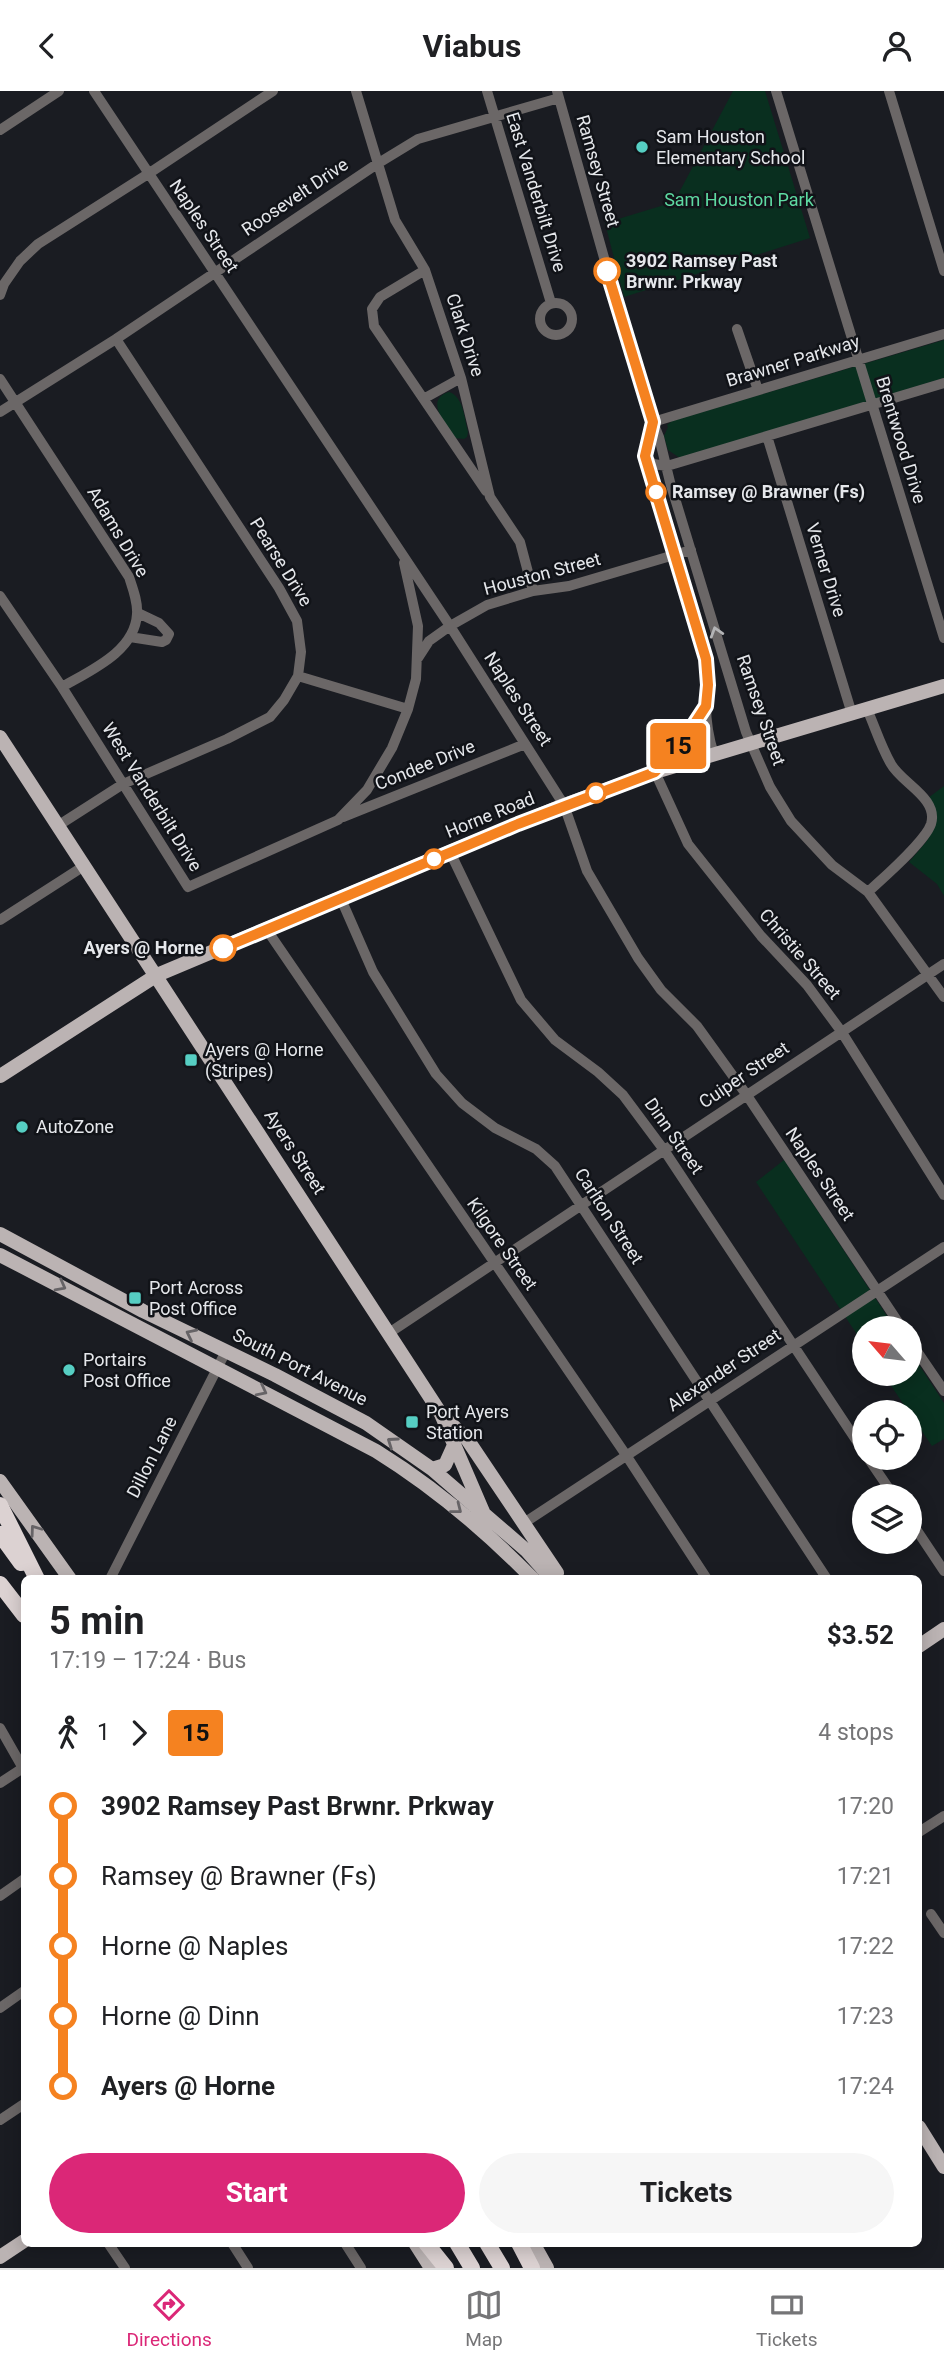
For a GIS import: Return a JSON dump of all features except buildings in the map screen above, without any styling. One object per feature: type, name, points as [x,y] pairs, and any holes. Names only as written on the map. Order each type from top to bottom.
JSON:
[{"type":"highway","points":[[0,1505],[33,1575]]},
{"type":"highway","points":[[0,1534],[32,1575]]},
{"type":"highway","points":[[0,1584],[21,1611]]},
{"type":"highway","points":[[429,2247],[446,2268]]},
{"type":"highway","points":[[459,2247],[472,2268]]},
{"type":"highway","points":[[489,2247],[502,2268]]},
{"type":"highway","points":[[521,2247],[532,2268]]},
{"type":"main road","name":"Horne Road","points":[[0,1076],[157,975],[450,852],[564,805],[655,772],[944,686]]},
{"type":"main road","name":"Ayers Street","points":[[0,737],[441,1414],[480,1519],[529,1575]]},
{"type":"main road","name":"South Port Avenue","points":[[0,1234],[143,1311],[275,1374],[366,1423],[432,1469],[480,1519]]},
{"type":"main road","name":"South Port Avenue","points":[[0,1255],[376,1451],[527,1551],[548,1575]]},
{"type":"main road","name":"Ayers Street","points":[[441,1414],[467,1439],[558,1575]]},
{"type":"main road","points":[[432,1469],[445,1465],[454,1445]]},
{"type":"main road","points":[[0,1481],[67,1575]]},
{"type":"main road","points":[[922,1644],[944,1629]]},
{"type":"main road","points":[[922,2132],[944,2167]]},
{"type":"main road","points":[[0,2257],[21,2243]]},
{"type":"main road","points":[[418,2247],[431,2268]]},
{"type":"main road","points":[[535,2247],[547,2268]]},
{"type":"street","points":[[0,130],[59,91]]},
{"type":"street","name":"Naples Street","points":[[94,91],[526,744],[564,805],[587,871],[638,958],[661,990],[696,1025],[746,1094],[894,1316]]},
{"type":"street","points":[[0,295],[4,284],[20,261],[38,244],[273,91]]},
{"type":"street","name":"Clark Drive","points":[[356,91],[395,220],[425,270],[461,378],[490,496],[520,542],[533,591]]},
{"type":"street","name":"East Vanderbilt Drive","points":[[487,91],[551,303]]},
{"type":"street","name":"Brentwood Drive","points":[[776,91],[944,638]]},
{"type":"street","points":[[889,91],[944,271]]},
{"type":"street","name":"Roosevelt Drive","points":[[0,412],[116,339],[418,139],[558,94]]},
{"type":"street","name":"Ramsey Street","points":[[558,94],[612,286],[746,732],[770,787],[791,821],[832,865],[868,892],[944,997]]},
{"type":"street","points":[[425,270],[380,297],[372,309],[374,325],[490,496]]},
{"type":"street","points":[[737,328],[758,390]]},
{"type":"street","name":"Brawner Parkway","points":[[653,422],[944,334]]},
{"type":"street","name":"Pearse Drive","points":[[59,825],[123,784],[270,717],[298,676],[301,652],[297,621],[279,589],[116,339]]},
{"type":"street","points":[[425,398],[461,378]]},
{"type":"street","name":"Adams Drive","points":[[0,379],[129,577],[138,613]]},
{"type":"street","points":[[645,456],[653,464],[667,466],[944,383]]},
{"type":"street","name":"Ramsey Street","points":[[653,422],[645,456],[706,659],[706,706],[714,755]]},
{"type":"street","name":"Verner Drive","points":[[767,436],[852,713]]},
{"type":"street","name":"Houston Street","points":[[418,658],[429,641],[487,605],[533,591],[569,586],[691,550]]},
{"type":"street","name":"West Vanderbilt Drive","points":[[0,596],[62,687],[188,887],[338,820],[367,790],[392,748],[408,709],[416,680],[418,626],[403,557]]},
{"type":"street","points":[[62,687],[108,660],[130,637],[138,613],[159,623],[169,634],[162,642],[130,637]]},
{"type":"street","points":[[298,676],[408,709]]},
{"type":"street","points":[[655,772],[683,741],[706,706]]},
{"type":"street","points":[[867,709],[891,765],[930,807],[932,823],[924,836],[868,892]]},
{"type":"street","name":"Condee Drive","points":[[338,820],[526,744]]},
{"type":"street","name":"Christie Street","points":[[655,772],[688,844],[761,936],[807,985],[841,1031],[944,1195]]},
{"type":"street","name":"Dinn Street","points":[[450,852],[521,1000],[555,1040],[598,1072],[623,1095],[664,1150],[852,1434]]},
{"type":"street","points":[[0,920],[84,866]]},
{"type":"street","name":"Carlton Street","points":[[341,899],[373,972],[436,1074],[463,1103],[484,1120],[536,1149],[555,1165],[824,1575]]},
{"type":"street","name":"Kilgore Street","points":[[267,930],[626,1455],[704,1575]]},
{"type":"street","name":"Cuiper Street","points":[[389,1332],[944,964]]},
{"type":"street","name":"Alexander Street","points":[[524,1523],[944,1247]]},
{"type":"street","name":"Dillon Lane","points":[[112,1575],[226,1351]]},
{"type":"street","points":[[922,1359],[944,1391]]},
{"type":"street","points":[[922,1538],[944,1571]]},
{"type":"street","points":[[0,1728],[21,1764]]},
{"type":"street","points":[[0,1783],[21,1771]]},
{"type":"street","points":[[922,1830],[944,1816]]},
{"type":"street","points":[[0,1896],[21,1881]]},
{"type":"street","points":[[931,1914],[944,1933]]},
{"type":"street","points":[[0,2008],[21,1993]]},
{"type":"street","points":[[0,2120],[21,2106]]},
{"type":"street","points":[[111,2247],[125,2268]]},
{"type":"street","points":[[235,2247],[248,2268]]},
{"type":"street","points":[[348,2247],[361,2268]]},
{"type":"street","points":[[0,2257],[7,2268]]},
{"type":"green space","name":"Sam Houston Park","points":[[733,91],[765,91],[810,238],[624,297],[605,223],[674,202]]},
{"type":"green space","points":[[944,340],[944,378],[680,458],[668,450],[664,436],[667,425],[672,421]]},
{"type":"green space","points":[[449,392],[458,398],[463,409],[468,432],[464,439],[455,438],[437,407],[441,396]]},
{"type":"green space","points":[[944,786],[944,896],[937,884],[909,862],[931,833],[932,820],[928,798]]},
{"type":"green space","points":[[784,1160],[887,1316],[852,1316],[852,1327],[756,1182]]},
{"type":"green space","points":[[922,1369],[944,1403],[944,1439],[932,1446],[922,1431],[922,1400],[901,1400],[891,1386],[922,1386]]},
{"type":"bus line","name":"15","points":[[223,948],[564,805],[655,772],[683,741],[706,706],[706,659],[645,456],[653,422],[607,271]]},
{"type":"place","name":"Sam Houston Elementary School","points":[[642,147]]},
{"type":"place","name":"3902 Ramsey Past Brwnr. Prkway","points":[[607,271]]},
{"type":"place","name":"Ramsey @ Brawner (Fs)","points":[[656,492]]},
{"type":"place","name":"Ayers @ Horne","points":[[223,948]]},
{"type":"place","name":"Ayers @ Horne (Stripes)","points":[[191,1060]]},
{"type":"place","name":"AutoZone","points":[[22,1127]]},
{"type":"place","name":"Port Across Post Office","points":[[135,1298]]},
{"type":"place","name":"Portairs Post Office","points":[[69,1370]]},
{"type":"place","name":"Port Ayers Station","points":[[412,1422]]}]
